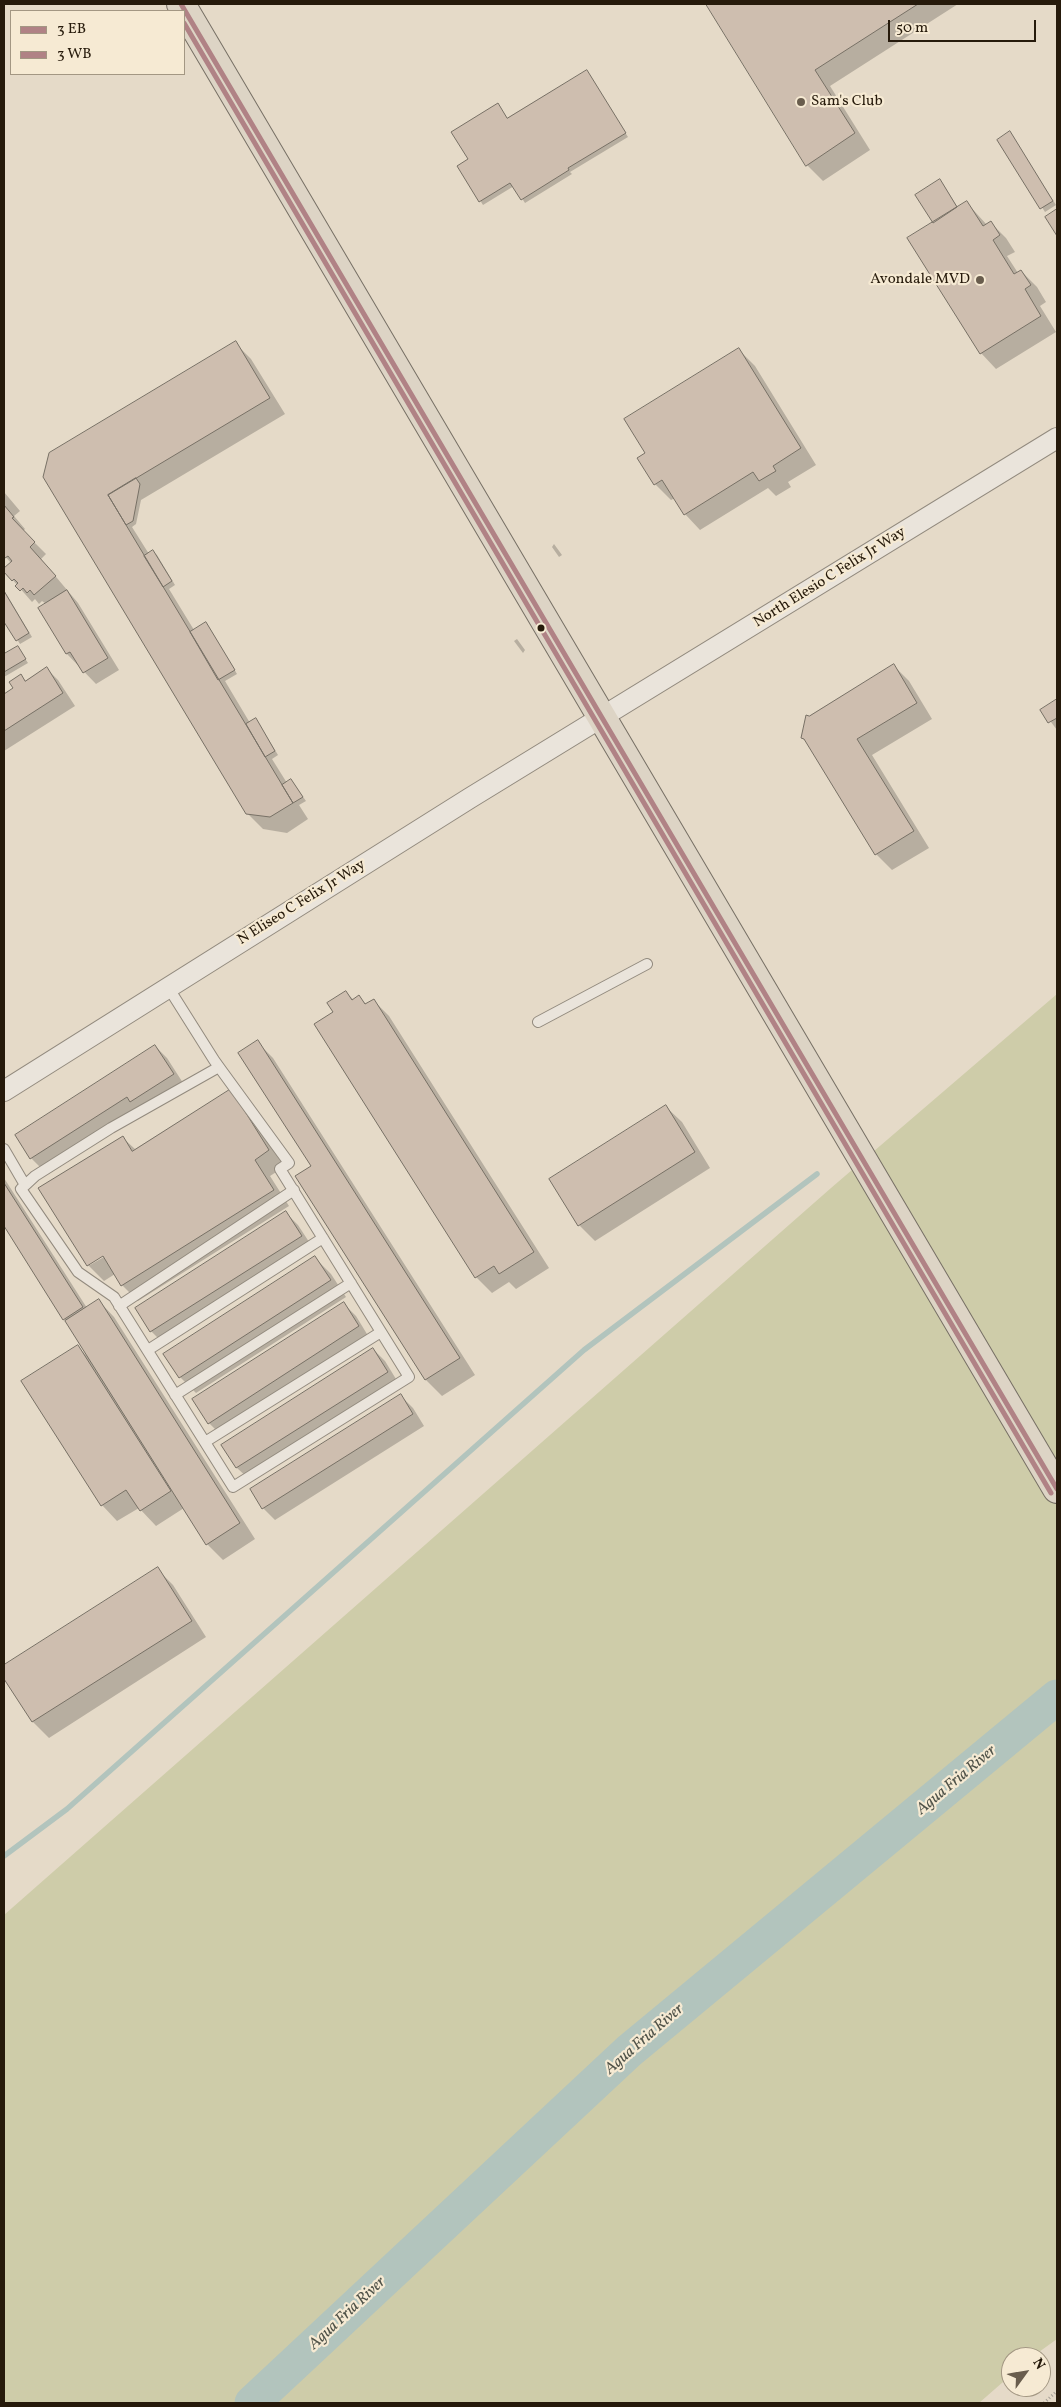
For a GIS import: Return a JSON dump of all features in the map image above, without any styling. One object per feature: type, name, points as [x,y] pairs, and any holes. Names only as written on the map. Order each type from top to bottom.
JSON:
[{"type":"main road","points":[[185,11],[1057,1489]]},
{"type":"street","name":"North Elesio C Felix Jr Way","points":[[602,718],[1057,438]]},
{"type":"street","name":"N Eliseo C Felix Jr Way","points":[[4,1091],[470,798],[602,718]]},
{"type":"lane","points":[[538,1022],[647,964]]},
{"type":"lane","points":[[168,987],[219,1067],[289,1163],[280,1169],[409,1377],[233,1487],[114,1297],[78,1272],[21,1189],[35,1176],[111,1128],[219,1067]]},
{"type":"lane","points":[[4,1149],[25,1185]]},
{"type":"lane","points":[[120,1306],[294,1190]]},
{"type":"lane","points":[[148,1350],[323,1238]]},
{"type":"lane","points":[[175,1395],[351,1283]]},
{"type":"lane","points":[[205,1442],[381,1332]]},
{"type":"path","points":[[1044,2403],[1057,2391]]},
{"type":"shaded area","points":[[1057,994],[1057,2339],[1046,2347],[1001,2347],[1001,2384],[979,2403],[4,2403],[4,1915],[831,1188]]},
{"type":"building","name":"Sam's Club","points":[[706,4],[918,4],[815,70],[855,133],[806,166]]},
{"type":"building","points":[[587,70],[626,133],[568,168],[569,170],[521,200],[510,183],[479,202],[457,166],[468,159],[451,132],[498,103],[507,118]]},
{"type":"building","points":[[1010,131],[1053,201],[1040,209],[997,140]]},
{"type":"building","points":[[940,179],[957,207],[933,223],[915,195]]},
{"type":"building","name":"Avondale MVD","points":[[967,201],[983,226],[991,221],[1000,235],[993,240],[1014,274],[1021,270],[1031,285],[1025,289],[1041,316],[980,354],[907,238]]},
{"type":"building","points":[[1057,209],[1057,236],[1045,217]]},
{"type":"building","points":[[236,341],[270,398],[108,495],[293,803],[270,817],[246,814],[43,477],[49,453]]},
{"type":"building","points":[[739,348],[801,448],[773,466],[776,471],[759,481],[753,472],[684,515],[662,480],[654,485],[637,458],[645,453],[624,419]]},
{"type":"building","points":[[136,478],[140,484],[133,521],[126,525],[108,495]]},
{"type":"building","points":[[4,505],[14,517],[12,518],[35,542],[30,547],[56,576],[34,595],[30,590],[27,593],[23,588],[20,591],[15,586],[18,583],[14,579],[12,581],[4,572],[4,568],[12,561],[8,556],[4,557]]},
{"type":"building","points":[[153,550],[172,581],[163,587],[144,556]]},
{"type":"building","points":[[67,590],[108,658],[83,673],[70,652],[66,654],[38,608]]},
{"type":"building","points":[[4,591],[29,633],[16,641],[4,622]]},
{"type":"building","points":[[206,622],[235,670],[218,680],[190,632]]},
{"type":"building","points":[[18,646],[26,659],[4,672],[4,654]]},
{"type":"building","points":[[894,664],[917,703],[857,739],[914,831],[875,855],[804,739],[801,738],[806,715],[809,716]]},
{"type":"building","points":[[47,667],[63,693],[4,731],[4,694],[13,688],[9,682],[21,674],[25,681]]},
{"type":"building","points":[[1057,699],[1057,718],[1048,723],[1040,710]]},
{"type":"building","points":[[256,718],[275,751],[265,757],[246,724]]},
{"type":"building","points":[[291,779],[303,797],[293,803],[282,785]]},
{"type":"building","points":[[346,991],[352,1000],[359,995],[365,1004],[374,999],[534,1252],[499,1274],[494,1266],[475,1278],[314,1024],[333,1012],[327,1003]]},
{"type":"building","points":[[258,1040],[460,1358],[425,1380],[295,1176],[311,1166],[238,1053]]},
{"type":"building","points":[[155,1045],[174,1074],[130,1102],[127,1097],[30,1159],[15,1135]]},
{"type":"building","points":[[231,1089],[269,1150],[255,1160],[274,1190],[121,1286],[103,1256],[87,1266],[38,1188],[123,1136],[132,1151]]},
{"type":"building","points":[[666,1105],[695,1152],[578,1226],[549,1179]]},
{"type":"building","points":[[4,1183],[83,1307],[63,1320],[4,1226]]},
{"type":"building","points":[[286,1211],[302,1236],[150,1332],[135,1308]]},
{"type":"building","points":[[315,1256],[331,1280],[179,1378],[163,1354]]},
{"type":"building","points":[[99,1299],[240,1523],[206,1545],[65,1321]]},
{"type":"building","points":[[344,1302],[359,1326],[208,1424],[192,1399]]},
{"type":"building","points":[[78,1345],[171,1491],[140,1511],[126,1490],[101,1506],[21,1381]]},
{"type":"building","points":[[373,1348],[388,1372],[236,1468],[221,1445]]},
{"type":"building","points":[[401,1394],[413,1414],[262,1509],[250,1489]]},
{"type":"building","points":[[158,1567],[192,1621],[32,1722],[4,1679],[4,1665]]},
{"type":"waterway","points":[[4,1856],[67,1809],[584,1350],[817,1174]]},
{"type":"waterway","name":"Agua Fria River","points":[[252,2403],[629,2051],[1057,1697]]},
{"type":"transit line","points":[[181,4],[185,10]]},
{"type":"transit line","points":[[185,11],[1057,1489]]},
{"type":"transit line","points":[[185,25],[1051,1493]]},
{"type":"place","name":"Sam's Club","points":[[801,102]]},
{"type":"place","name":"Avondale MVD","points":[[980,280]]}]
